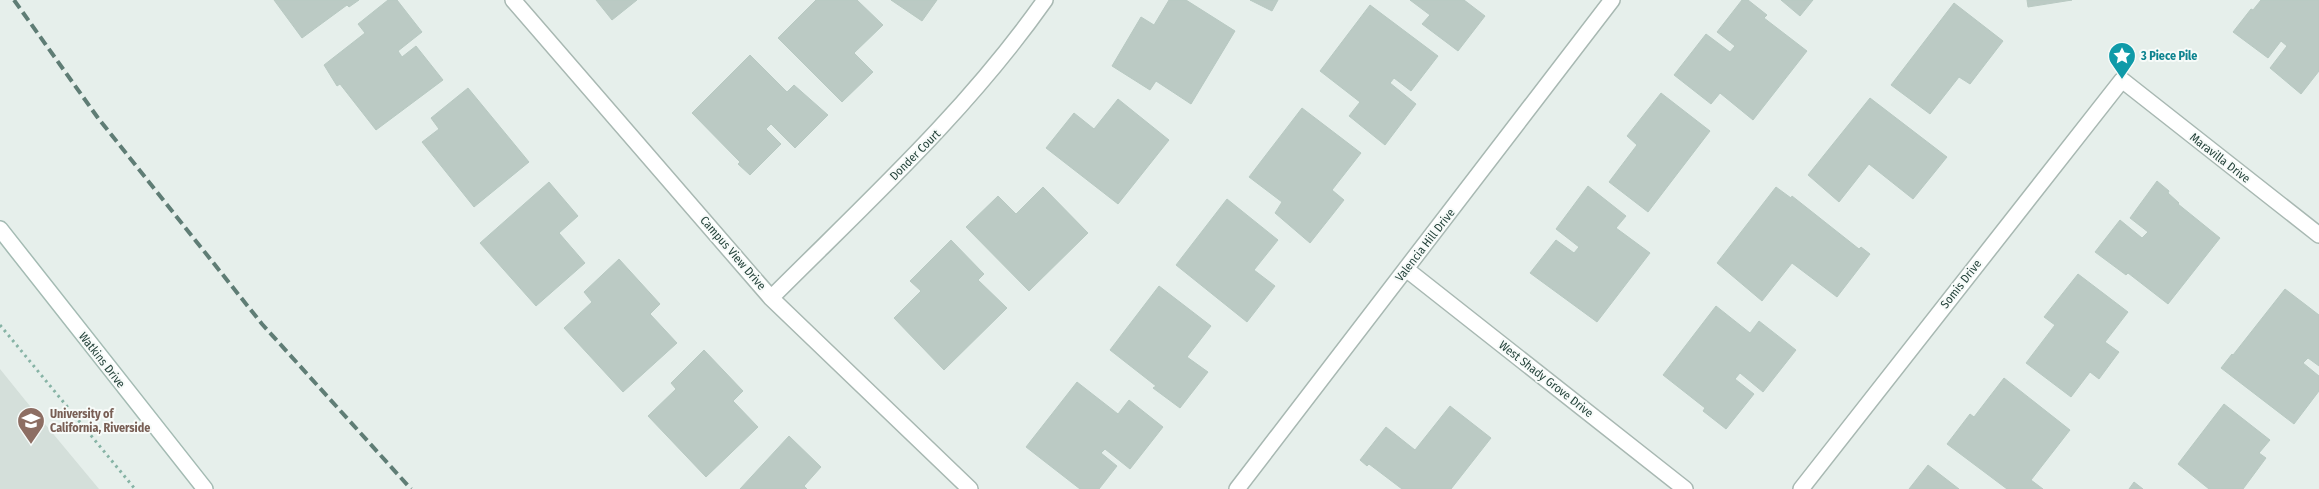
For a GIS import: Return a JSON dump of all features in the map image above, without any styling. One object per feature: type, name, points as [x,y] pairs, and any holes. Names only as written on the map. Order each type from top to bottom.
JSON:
[{"type":"street","name":"Campus View Drive","points":[[513,0],[771,298],[970,489]]},
{"type":"street","name":"Donder Court","points":[[771,298],[939,132],[1009,51],[1045,0]]},
{"type":"street","name":"Valencia Hill Drive","points":[[1237,489],[1612,0]]},
{"type":"street","name":"Maravilla Drive","points":[[2122,80],[2319,235]]},
{"type":"street","name":"Somis Drive","points":[[1801,489],[2122,80]]},
{"type":"street","name":"Watkins Drive","points":[[0,229],[205,489]]},
{"type":"street","name":"West Shady Grove Drive","points":[[1406,269],[1685,489]]},
{"type":"path","points":[[0,325],[134,489]]},
{"type":"shaded area","name":"University of California, Riverside","points":[[0,369],[25,400],[99,489],[0,489]]},
{"type":"building","points":[[274,0],[359,0],[349,7],[347,5],[302,38]]},
{"type":"building","points":[[388,0],[397,0],[422,32],[398,51],[402,57],[416,46],[443,80],[376,130],[340,84],[337,86],[324,65],[365,33],[358,24]]},
{"type":"building","points":[[596,0],[637,0],[612,20]]},
{"type":"building","points":[[816,0],[857,0],[883,25],[854,53],[873,72],[842,102],[778,38]]},
{"type":"building","points":[[891,0],[937,0],[922,21]]},
{"type":"building","points":[[1169,0],[1186,0],[1235,31],[1191,104],[1156,81],[1150,90],[1112,66],[1141,17],[1154,25]]},
{"type":"building","points":[[1250,0],[1278,0],[1272,11]]},
{"type":"building","points":[[1410,0],[1464,0],[1485,16],[1458,51],[1422,24],[1430,15]]},
{"type":"building","points":[[1742,0],[1748,0],[1767,15],[1764,18],[1807,51],[1753,120],[1720,93],[1711,104],[1674,75],[1706,34],[1730,52],[1735,46],[1717,32]]},
{"type":"building","points":[[1781,0],[1813,0],[1800,16]]},
{"type":"building","points":[[2027,0],[2072,0],[2028,7]]},
{"type":"building","points":[[2261,0],[2319,0],[2319,71],[2301,94],[2270,68],[2287,46],[2281,41],[2268,58],[2233,32],[2251,9],[2253,10]]},
{"type":"building","points":[[1954,3],[2003,41],[1970,84],[1959,77],[1930,114],[1891,85]]},
{"type":"building","points":[[1370,5],[1438,56],[1411,91],[1394,78],[1390,83],[1416,104],[1385,145],[1349,116],[1360,102],[1320,71]]},
{"type":"building","points":[[750,55],[787,92],[794,85],[828,115],[795,148],[771,124],[766,129],[781,144],[750,175],[738,164],[740,162],[692,113]]},
{"type":"building","points":[[468,88],[529,162],[474,207],[422,142],[439,129],[431,118]]},
{"type":"building","points":[[1661,93],[1710,131],[1648,212],[1609,182],[1637,145],[1627,136]]},
{"type":"building","points":[[1870,98],[1947,157],[1913,199],[1869,164],[1839,202],[1808,175]]},
{"type":"building","points":[[1118,99],[1169,140],[1118,204],[1046,148],[1074,113],[1094,129]]},
{"type":"building","points":[[1302,108],[1361,153],[1332,190],[1344,200],[1310,243],[1275,213],[1282,202],[1249,177]]},
{"type":"building","points":[[2157,181],[2169,191],[2168,193],[2178,204],[2220,238],[2168,304],[2128,273],[2126,275],[2095,252],[2120,220],[2142,238],[2148,232],[2130,218]]},
{"type":"building","points":[[549,182],[578,216],[559,233],[585,263],[536,306],[480,243]]},
{"type":"building","points":[[1588,186],[1626,216],[1616,228],[1650,253],[1597,322],[1530,273],[1556,240],[1574,253],[1579,247],[1556,229]]},
{"type":"building","points":[[1043,187],[1088,233],[1029,291],[966,227],[998,196],[1016,214]]},
{"type":"building","points":[[1776,187],[1791,198],[1792,196],[1859,249],[1861,247],[1870,254],[1837,297],[1792,263],[1762,301],[1717,263]]},
{"type":"building","points":[[1227,199],[1278,240],[1254,270],[1275,286],[1247,322],[1176,265]]},
{"type":"building","points":[[951,240],[984,274],[978,280],[1007,308],[944,370],[894,318],[921,291],[910,281]]},
{"type":"building","points":[[619,259],[660,304],[650,314],[677,343],[623,392],[564,328],[592,302],[584,292]]},
{"type":"building","points":[[2078,274],[2128,312],[2105,342],[2119,352],[2099,379],[2090,372],[2071,397],[2026,363],[2055,325],[2044,317]]},
{"type":"building","points":[[1159,286],[1211,326],[1187,357],[1208,372],[1180,408],[1153,388],[1156,386],[1110,350]]},
{"type":"building","points":[[2285,289],[2319,315],[2319,366],[2308,358],[2303,363],[2319,376],[2319,391],[2294,424],[2221,368]]},
{"type":"building","points":[[1716,306],[1750,333],[1759,321],[1796,350],[1763,392],[1740,373],[1735,379],[1754,394],[1726,429],[1703,411],[1705,408],[1663,375]]},
{"type":"building","points":[[704,350],[743,391],[733,401],[758,427],[706,477],[648,416],[676,389],[671,383]]},
{"type":"building","points":[[2004,378],[2070,430],[2031,480],[2043,489],[2007,489],[1947,444],[1970,414],[1974,417]]},
{"type":"building","points":[[1077,382],[1118,414],[1129,400],[1163,427],[1130,469],[1105,449],[1101,453],[1117,466],[1099,489],[1080,489],[1026,447]]},
{"type":"building","points":[[2224,404],[2270,440],[2259,453],[2266,458],[2243,489],[2209,489],[2178,464]]},
{"type":"building","points":[[1450,406],[1491,438],[1451,489],[1402,489],[1369,464],[1367,466],[1360,460],[1386,427],[1415,450]]},
{"type":"building","points":[[789,436],[821,467],[804,486],[807,489],[740,489]]},
{"type":"building","points":[[1928,465],[1959,489],[1909,489]]},
{"type":"building","points":[[2134,482],[2143,489],[2129,489]]},
{"type":"railway","points":[[14,0],[98,118],[262,324],[411,489]]},
{"type":"place","name":"3 Piece Pile","points":[[2122,80]]},
{"type":"place","name":"University of California, Riverside","points":[[31,445]]}]
